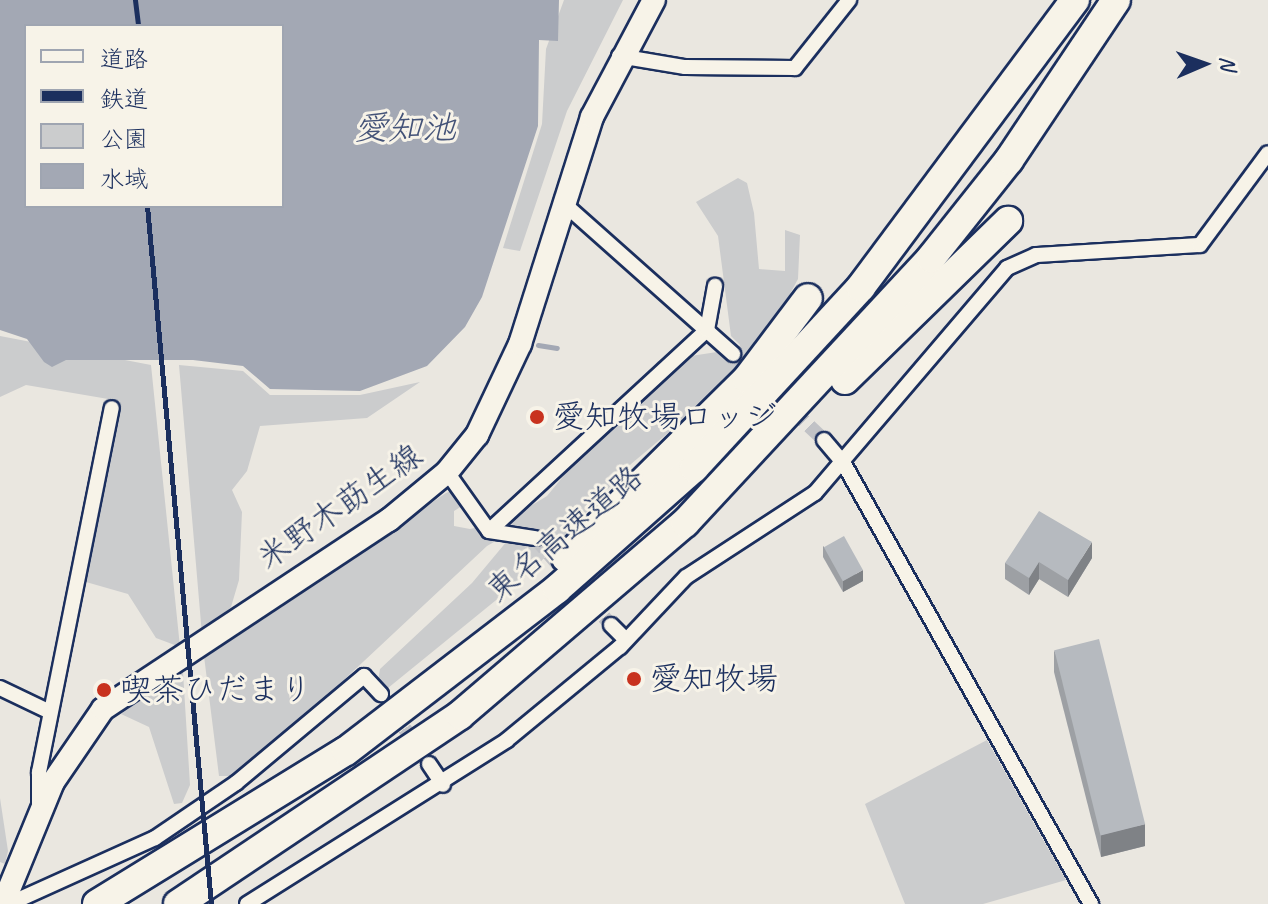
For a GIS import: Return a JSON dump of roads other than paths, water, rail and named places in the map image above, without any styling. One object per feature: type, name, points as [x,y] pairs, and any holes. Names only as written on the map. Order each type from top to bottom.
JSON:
[{"type":"highway","name":"東名高速道路","points":[[97,904],[247,816],[440,682],[694,468],[779,378],[949,177],[1075,0]]},
{"type":"highway","points":[[685,523],[931,258],[1009,160],[1116,0]]},
{"type":"highway","points":[[178,904],[460,715],[685,523],[909,323],[1008,221]]},
{"type":"highway","points":[[440,682],[747,379],[808,298]]},
{"type":"main road","name":"米野木莇生線","points":[[3,904],[39,811],[78,738],[103,709],[389,520],[447,472],[497,399],[562,202],[619,56],[654,0]]},
{"type":"street","points":[[619,56],[685,67],[795,68],[849,0]]},
{"type":"street","points":[[247,904],[443,785],[626,640],[686,577],[815,493],[844,464],[1007,268],[1036,255],[1200,245],[1268,153]]},
{"type":"street","points":[[562,202],[733,354]]},
{"type":"street","points":[[489,531],[707,330],[715,286]]},
{"type":"street","points":[[39,811],[50,712],[112,408]]},
{"type":"street","points":[[824,440],[844,464],[1091,904]]},
{"type":"street","points":[[447,472],[489,531],[535,538]]},
{"type":"street","points":[[611,625],[626,640]]},
{"type":"street","points":[[9,904],[155,838],[236,783],[364,676],[381,694]]},
{"type":"street","points":[[0,688],[50,712]]},
{"type":"street","points":[[429,764],[443,785]]},
{"type":"water","name":"愛知池","points":[[0,0],[559,0],[558,41],[539,40],[538,126],[482,297],[465,327],[427,366],[360,391],[270,389],[243,366],[193,360],[66,360],[52,367],[44,362],[27,339],[0,330]]},
{"type":"waterway","points":[[538,345],[557,348]]},
{"type":"tunnel","points":[[733,354],[824,440]]},
{"type":"tunnel","points":[[535,538],[611,625]]},
{"type":"tunnel","points":[[381,694],[429,764]]},
{"type":"railway","points":[[135,0],[138,24]]},
{"type":"railway","points":[[147,208],[211,904]]},
{"type":"place","name":"愛知牧場ロッジ","points":[[537,417]]},
{"type":"place","name":"愛知牧場","points":[[634,679]]},
{"type":"place","name":"喫茶ひだまり","points":[[104,690]]}]
